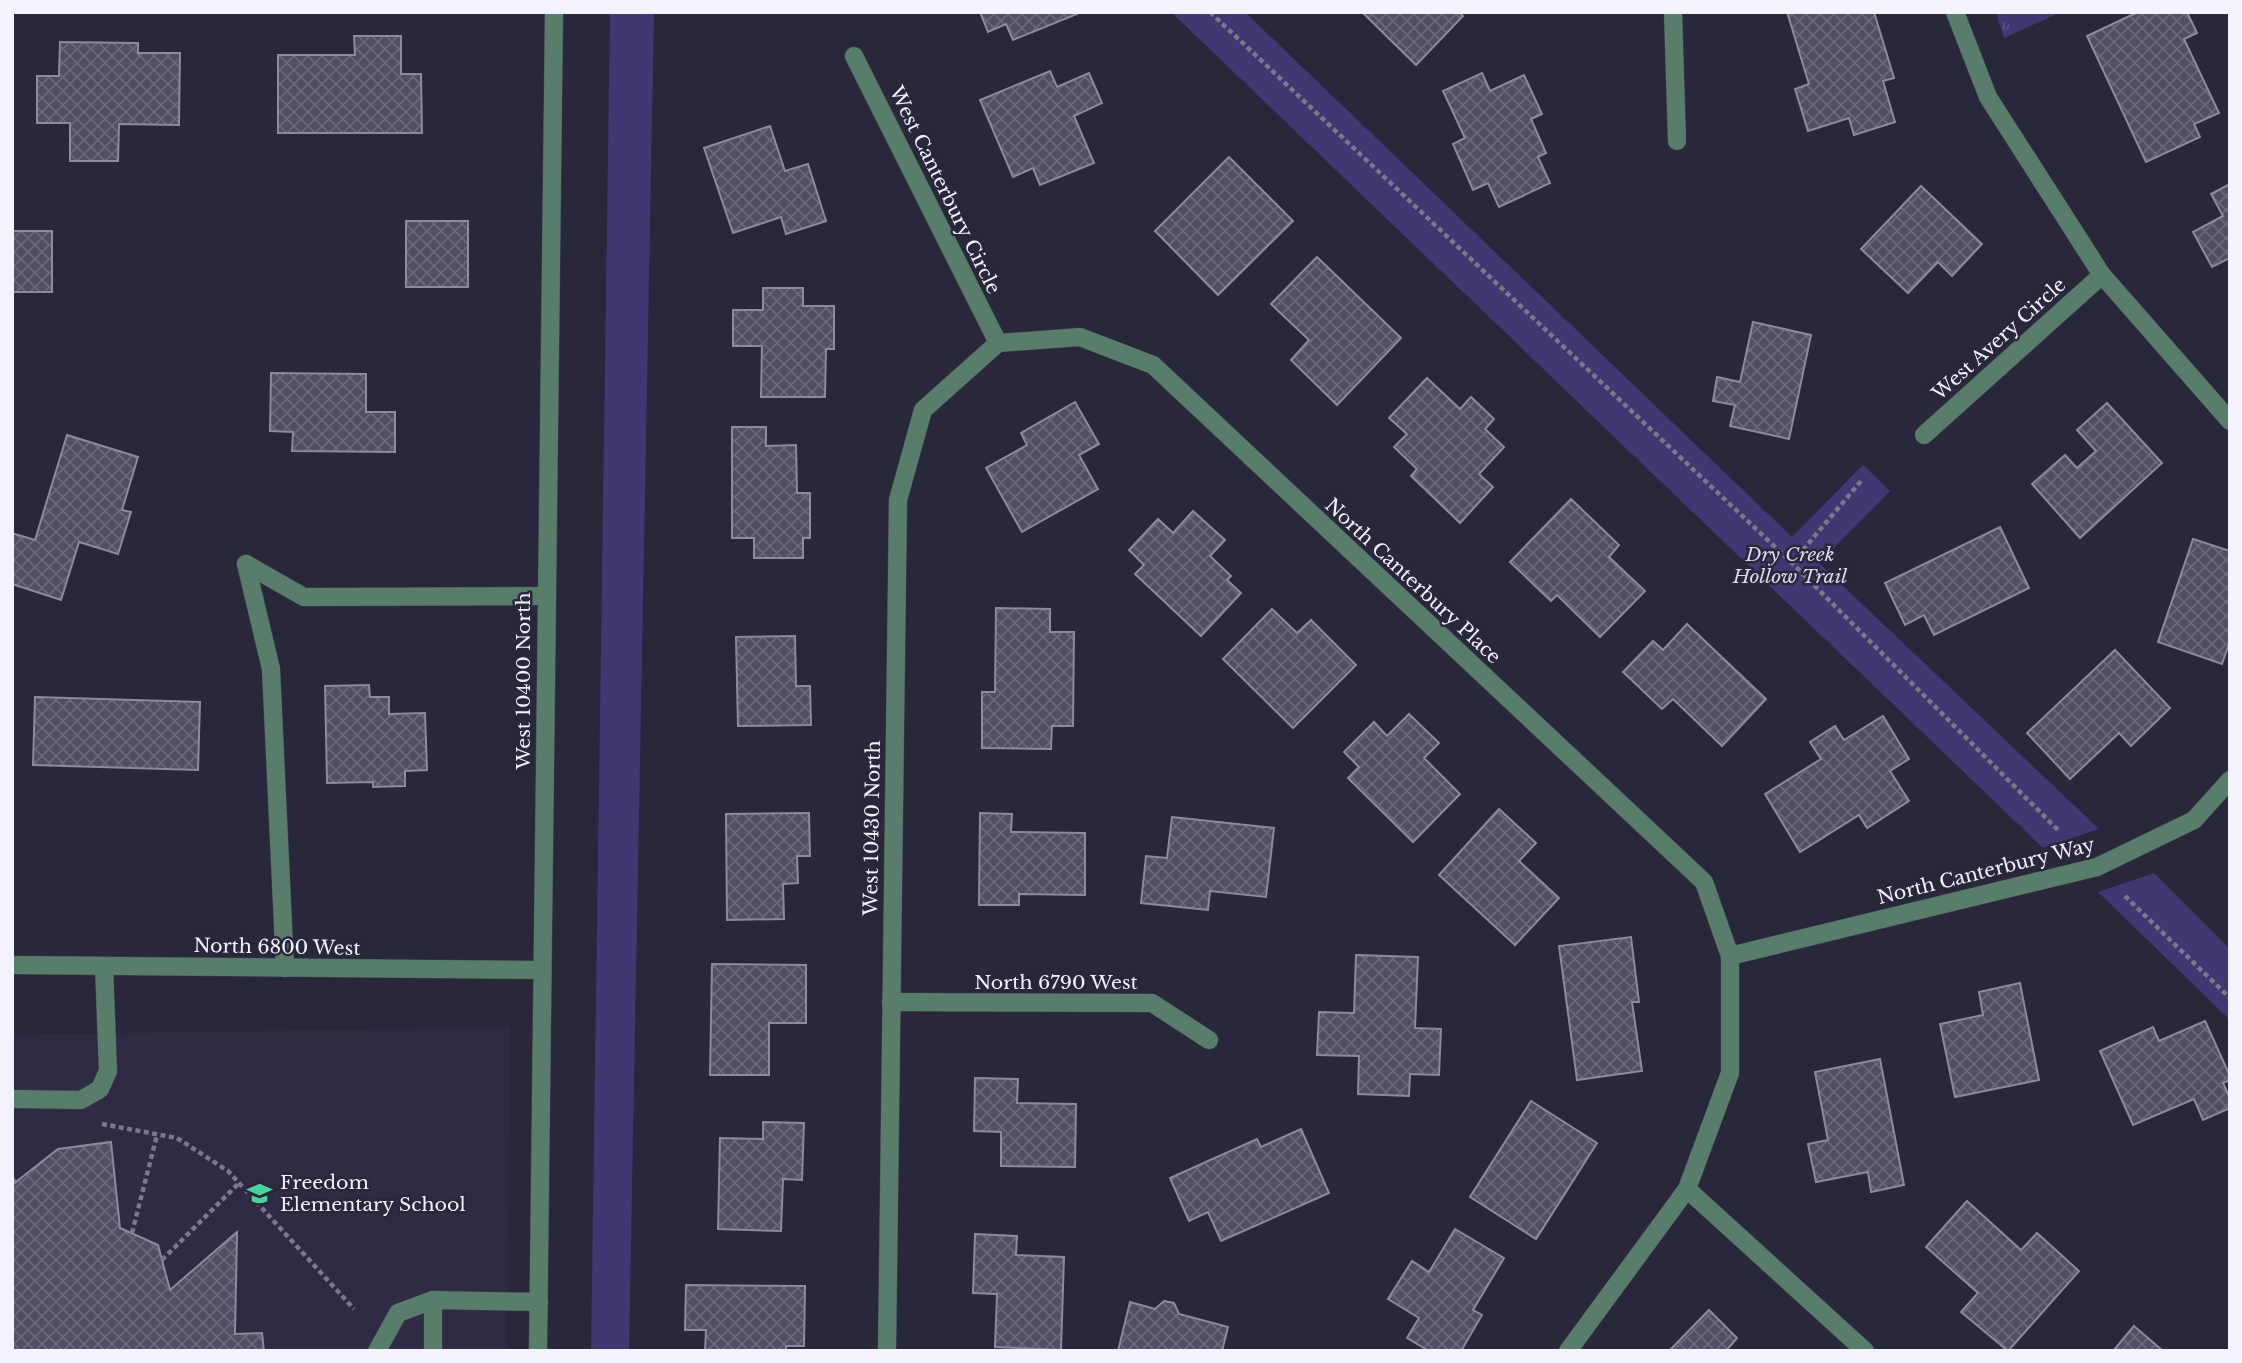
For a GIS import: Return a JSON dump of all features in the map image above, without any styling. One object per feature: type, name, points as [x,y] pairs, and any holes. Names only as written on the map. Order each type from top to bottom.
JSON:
[{"type":"street","name":"West 10400 North","points":[[538,1351],[554,12]]},
{"type":"street","points":[[1673,12],[1678,141]]},
{"type":"street","points":[[1955,12],[1988,97],[2102,275],[2230,421]]},
{"type":"street","name":"West Canterbury Circle","points":[[854,56],[998,343]]},
{"type":"street","name":"West Avery Circle","points":[[1924,435],[2102,275]]},
{"type":"street","name":"North Canterbury Place","points":[[998,343],[1080,337],[1153,365],[1704,882],[1730,956],[1730,1073],[1687,1189],[1568,1351]]},
{"type":"street","name":"West 10430 North","points":[[887,1351],[898,500],[923,410],[998,343]]},
{"type":"street","points":[[285,968],[271,669],[246,564],[303,597],[545,596]]},
{"type":"street","name":"North Canterbury Way","points":[[1730,956],[2096,867],[2194,820],[2230,780]]},
{"type":"street","name":"North 6800 West","points":[[12,965],[542,970]]},
{"type":"street","points":[[12,1099],[81,1100],[100,1089],[108,1071],[104,966]]},
{"type":"street","name":"North 6790 West","points":[[891,1002],[1152,1003],[1209,1040]]},
{"type":"street","points":[[1687,1189],[1865,1351]]},
{"type":"street","points":[[377,1351],[398,1313],[433,1300],[539,1302]]},
{"type":"street","points":[[433,1300],[433,1351]]},
{"type":"path","points":[[1210,12],[1792,564],[2060,832]]},
{"type":"path","points":[[1792,564],[1861,481]]},
{"type":"path","points":[[2125,896],[2230,998]]},
{"type":"path","points":[[102,1124],[177,1138],[228,1171],[354,1309]]},
{"type":"path","points":[[132,1234],[157,1135]]},
{"type":"path","points":[[162,1260],[239,1183]]},
{"type":"shaded area","name":"Freedom Elementary School","points":[[510,1027],[507,1351],[12,1351],[12,1035]]},
{"type":"green space","points":[[610,12],[654,12],[629,1351],[591,1351]]},
{"type":"green space","name":"Dry Creek Hollow Trail","points":[[1171,12],[1245,12],[1792,537],[1863,465],[1890,491],[1819,563],[2099,829],[2043,848]]},
{"type":"green space","points":[[1996,12],[2061,12],[2004,38]]},
{"type":"green space","points":[[2154,873],[2230,949],[2230,1020],[2098,892]]},
{"type":"building","points":[[980,12],[1077,14],[1013,40],[1006,24],[988,32]]},
{"type":"building","points":[[1362,12],[1459,12],[1463,16],[1416,65]]},
{"type":"building","points":[[1787,12],[1874,12],[1894,78],[1883,81],[1895,122],[1854,135],[1849,118],[1808,131],[1795,89],[1809,84]]},
{"type":"building","points":[[2138,12],[2187,12],[2197,33],[2184,39],[2219,113],[2194,124],[2200,137],[2146,162],[2087,36]]},
{"type":"building","points":[[354,36],[401,36],[401,74],[421,74],[422,133],[278,133],[278,55],[355,55]]},
{"type":"building","points":[[60,42],[138,43],[138,53],[180,53],[179,125],[119,124],[118,161],[70,161],[70,123],[37,123],[37,76],[59,76]]},
{"type":"building","points":[[1050,71],[1057,87],[1089,73],[1102,103],[1074,116],[1094,163],[1040,185],[1033,168],[1013,177],[980,100]]},
{"type":"building","points":[[1482,73],[1490,91],[1524,75],[1542,114],[1531,119],[1546,153],[1538,157],[1550,183],[1499,207],[1488,183],[1473,190],[1453,144],[1465,138],[1443,91]]},
{"type":"building","points":[[770,126],[785,171],[808,164],[826,221],[786,234],[781,217],[733,233],[704,148]]},
{"type":"building","points":[[1229,157],[1293,221],[1218,295],[1155,231]]},
{"type":"building","points":[[2230,184],[2230,258],[2212,267],[2193,232],[2223,216],[2211,194]]},
{"type":"building","points":[[1921,186],[1982,244],[1952,276],[1938,262],[1908,293],[1861,249]]},
{"type":"building","points":[[406,221],[468,221],[468,287],[406,287]]},
{"type":"building","points":[[12,231],[52,231],[52,292],[12,292]]},
{"type":"building","points":[[1317,257],[1401,338],[1337,405],[1291,360],[1309,340],[1271,304]]},
{"type":"building","points":[[763,288],[803,288],[803,306],[834,306],[834,349],[826,349],[825,397],[761,397],[762,346],[733,346],[733,310],[763,310]]},
{"type":"building","points":[[1753,322],[1811,335],[1789,439],[1730,426],[1735,405],[1713,401],[1717,377],[1740,382]]},
{"type":"building","points":[[271,373],[366,374],[366,412],[395,412],[395,452],[292,451],[293,432],[270,431]]},
{"type":"building","points":[[1427,378],[1460,409],[1471,397],[1494,419],[1485,429],[1504,447],[1479,474],[1493,487],[1460,523],[1411,476],[1417,469],[1394,447],[1407,434],[1389,418]]},
{"type":"building","points":[[1075,402],[1099,444],[1079,455],[1098,489],[1022,532],[986,468],[1027,445],[1021,433]]},
{"type":"building","points":[[2107,403],[2162,463],[2080,538],[2032,484],[2065,455],[2077,468],[2096,451],[2077,430]]},
{"type":"building","points":[[732,427],[766,427],[766,446],[796,445],[797,493],[810,493],[810,538],[803,538],[803,558],[754,558],[754,538],[732,538]]},
{"type":"building","points":[[67,435],[138,457],[122,510],[131,512],[118,554],[79,542],[61,600],[12,584],[12,533],[35,540]]},
{"type":"building","points":[[1571,499],[1619,545],[1609,557],[1645,591],[1600,637],[1557,595],[1551,601],[1510,562]]},
{"type":"building","points":[[1193,511],[1225,540],[1210,556],[1231,576],[1227,580],[1241,593],[1201,636],[1135,574],[1144,565],[1129,550],[1158,519],[1173,533]]},
{"type":"building","points":[[2000,527],[2029,588],[1934,635],[1924,615],[1905,625],[1885,583]]},
{"type":"building","points":[[2193,539],[2230,551],[2230,641],[2222,664],[2158,642]]},
{"type":"building","points":[[996,608],[1050,609],[1050,632],[1074,632],[1073,726],[1052,726],[1051,749],[982,748],[982,692],[995,692]]},
{"type":"building","points":[[1272,609],[1297,633],[1311,620],[1356,665],[1293,728],[1223,659]]},
{"type":"building","points":[[1687,624],[1766,699],[1722,746],[1673,699],[1662,709],[1623,672],[1653,641],[1663,650]]},
{"type":"building","points":[[795,636],[796,686],[810,686],[811,725],[738,726],[736,637]]},
{"type":"building","points":[[2115,650],[2170,708],[2131,746],[2119,733],[2070,779],[2027,733]]},
{"type":"building","points":[[369,685],[370,697],[389,697],[389,714],[425,713],[427,770],[405,771],[405,786],[373,787],[373,782],[327,783],[325,686]]},
{"type":"building","points":[[35,697],[200,702],[198,770],[33,765]]},
{"type":"building","points":[[1409,714],[1439,743],[1424,758],[1460,794],[1413,842],[1348,778],[1359,767],[1344,752],[1374,722],[1387,736]]},
{"type":"building","points":[[1883,716],[1909,759],[1890,771],[1909,801],[1867,828],[1859,815],[1800,852],[1765,794],[1821,759],[1810,742],[1835,726],[1844,740]]},
{"type":"building","points":[[1499,809],[1536,843],[1519,861],[1559,898],[1515,945],[1439,875]]},
{"type":"building","points":[[809,813],[810,856],[797,856],[798,883],[783,884],[784,919],[727,920],[726,814]]},
{"type":"building","points":[[980,813],[1012,814],[1011,832],[1085,833],[1085,895],[1019,894],[1019,905],[979,905]]},
{"type":"building","points":[[1172,817],[1274,828],[1266,897],[1210,891],[1208,910],[1141,903],[1146,856],[1167,858]]},
{"type":"building","points":[[1631,937],[1639,1002],[1632,1002],[1642,1071],[1577,1080],[1559,946]]},
{"type":"building","points":[[1356,955],[1418,957],[1415,1028],[1441,1029],[1439,1075],[1410,1074],[1409,1096],[1358,1094],[1359,1056],[1317,1055],[1319,1012],[1354,1013]]},
{"type":"building","points":[[712,964],[806,965],[806,1023],[769,1023],[769,1075],[710,1075]]},
{"type":"building","points":[[2020,983],[2039,1080],[1955,1097],[1940,1024],[1983,1015],[1979,992]]},
{"type":"building","points":[[2205,1021],[2230,1076],[2230,1080],[2223,1083],[2230,1098],[2230,1108],[2203,1120],[2194,1099],[2133,1125],[2100,1051],[2153,1027],[2159,1041]]},
{"type":"building","points":[[1880,1059],[1904,1185],[1871,1192],[1868,1172],[1816,1182],[1808,1144],[1828,1140],[1815,1072]]},
{"type":"building","points":[[975,1078],[1018,1079],[1017,1103],[1076,1104],[1075,1167],[1001,1166],[1001,1132],[974,1131]]},
{"type":"building","points":[[1531,1101],[1597,1143],[1536,1239],[1470,1197]]},
{"type":"building","points":[[763,1122],[804,1123],[802,1180],[783,1179],[781,1231],[718,1229],[720,1138],[763,1139]]},
{"type":"building","points":[[1301,1129],[1329,1193],[1221,1241],[1208,1212],[1189,1221],[1170,1178],[1257,1139],[1261,1147]]},
{"type":"building","name":"Freedom Elementary School","points":[[111,1142],[120,1228],[158,1245],[170,1290],[237,1232],[235,1334],[262,1333],[264,1351],[12,1351],[12,1185],[58,1149]]},
{"type":"building","points":[[1967,1201],[2021,1250],[2037,1233],[2079,1271],[2008,1351],[1961,1312],[1978,1293],[1926,1247]]},
{"type":"building","points":[[1455,1229],[1504,1258],[1473,1310],[1482,1315],[1461,1351],[1429,1351],[1407,1338],[1419,1318],[1388,1299],[1412,1261],[1429,1272]]},
{"type":"building","points":[[975,1234],[1017,1236],[1016,1255],[1064,1257],[1061,1350],[995,1347],[997,1294],[973,1293]]},
{"type":"building","points":[[686,1285],[805,1286],[804,1346],[786,1346],[786,1351],[705,1351],[706,1330],[685,1330]]},
{"type":"building","points":[[1164,1301],[1174,1303],[1179,1314],[1228,1327],[1222,1351],[1118,1351],[1130,1302],[1155,1309]]},
{"type":"building","points":[[1709,1310],[1737,1338],[1726,1351],[1669,1351]]},
{"type":"building","points":[[2134,1326],[2163,1351],[2113,1351]]},
{"type":"place","name":"Freedom Elementary School","points":[[260,1193]]}]
